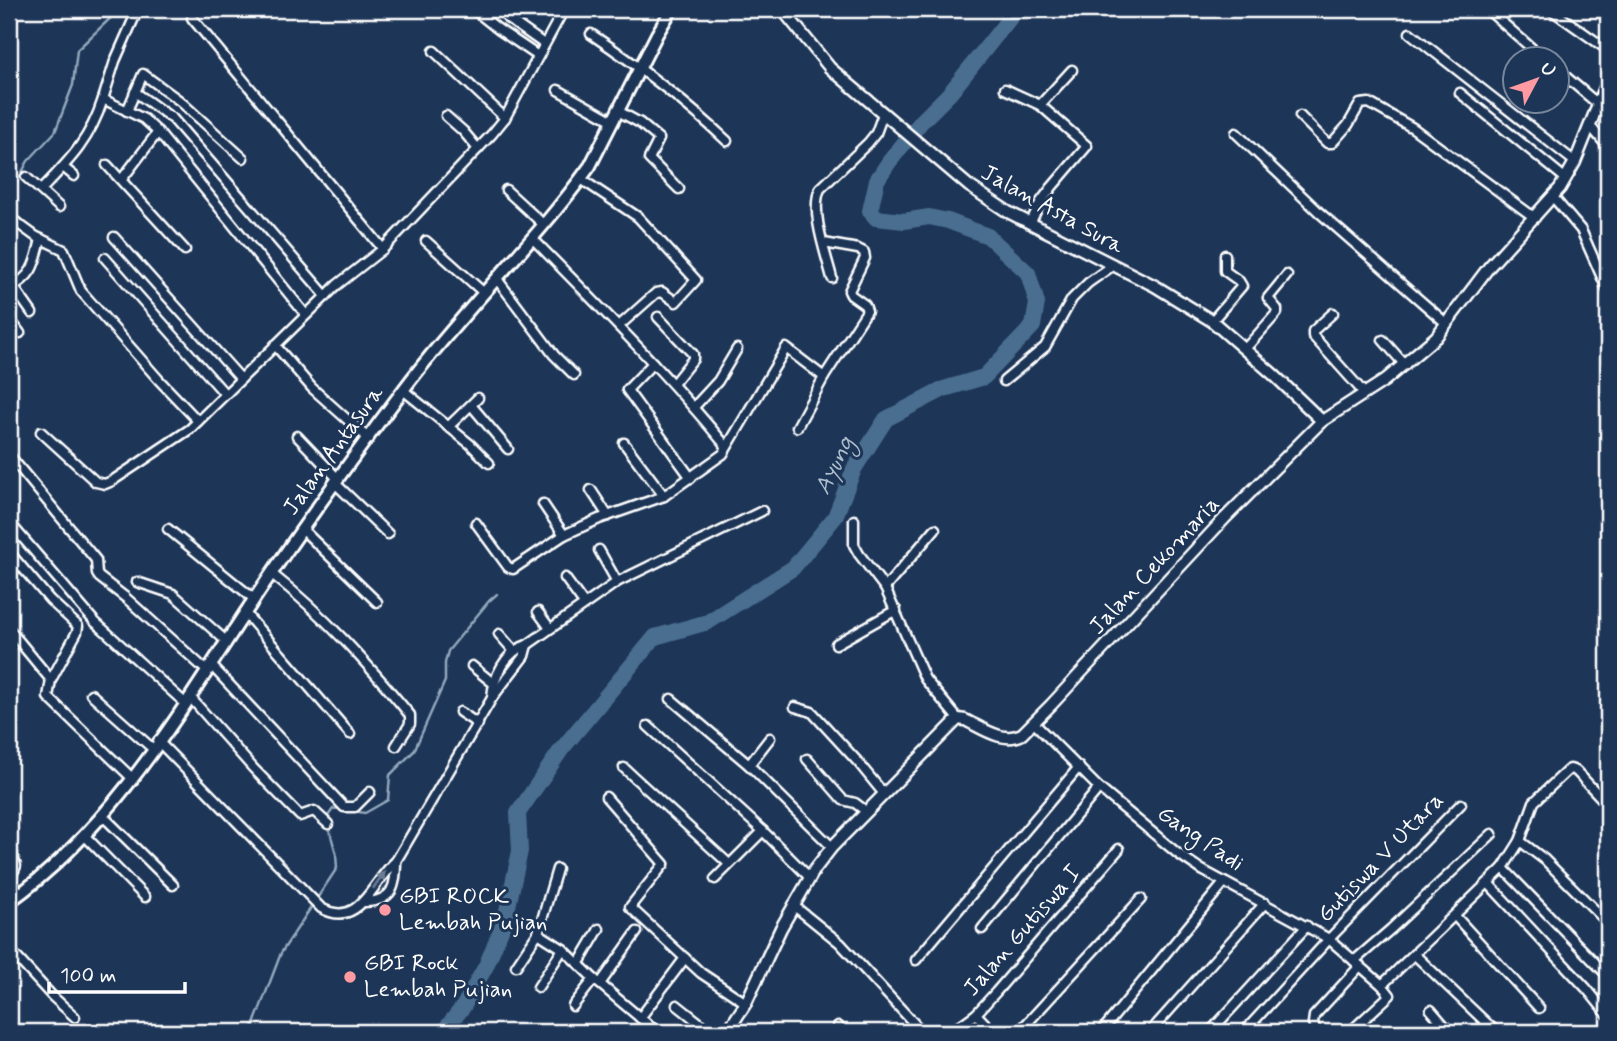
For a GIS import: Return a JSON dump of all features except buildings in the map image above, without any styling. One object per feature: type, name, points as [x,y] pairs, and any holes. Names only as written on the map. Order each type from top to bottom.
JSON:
[{"type":"main road","name":"Jalan Antasura","points":[[9,902],[69,853],[132,778],[188,700],[254,599],[403,390],[581,179],[672,9]]},
{"type":"street","points":[[41,190],[63,167],[92,129],[138,9]]},
{"type":"street","points":[[473,9],[538,56]]},
{"type":"street","points":[[41,432],[96,482],[105,484],[190,429],[326,296],[383,249],[478,149],[505,118],[564,9]]},
{"type":"street","name":"Jalan Asta Sura","points":[[782,9],[830,68],[976,192],[1030,224],[1155,286],[1212,321],[1322,421]]},
{"type":"street","points":[[1487,9],[1529,46]]},
{"type":"street","points":[[1550,9],[1608,50]]},
{"type":"street","points":[[1600,9],[1608,14]]},
{"type":"street","points":[[192,18],[383,249]]},
{"type":"street","points":[[507,18],[544,44]]},
{"type":"street","points":[[1410,33],[1575,162]]},
{"type":"street","points":[[591,34],[686,102],[727,141]]},
{"type":"street","points":[[434,51],[505,118]]},
{"type":"street","points":[[1041,105],[1072,70]]},
{"type":"street","points":[[127,111],[143,74],[180,102],[243,158]]},
{"type":"street","name":"Jalan Cekomaria","points":[[958,719],[1002,737],[1021,734],[1225,518],[1322,421],[1365,394],[1427,346],[1447,324],[1489,267],[1535,218],[1566,179],[1591,127],[1608,80]]},
{"type":"street","points":[[1572,82],[1600,105]]},
{"type":"street","points":[[558,89],[615,116],[640,123],[659,139],[649,159],[679,189]]},
{"type":"street","points":[[1005,89],[1041,105],[1087,146],[1046,195],[1030,224]]},
{"type":"street","points":[[135,92],[173,118],[326,296]]},
{"type":"street","points":[[1460,93],[1566,179]]},
{"type":"street","points":[[103,99],[144,119],[158,131],[306,315]]},
{"type":"street","points":[[1300,116],[1327,143],[1332,143],[1348,125],[1360,104],[1369,103],[1413,128],[1535,218]]},
{"type":"street","points":[[832,278],[816,203],[820,189],[868,143],[876,133],[883,114]]},
{"type":"street","points":[[446,116],[478,149]]},
{"type":"street","points":[[1591,127],[1608,147]]},
{"type":"street","points":[[122,179],[158,131]]},
{"type":"street","points":[[1236,132],[1320,213],[1447,324]]},
{"type":"street","points":[[107,165],[186,250]]},
{"type":"street","points":[[63,167],[74,176]]},
{"type":"street","points":[[26,177],[59,207]]},
{"type":"street","points":[[581,179],[638,217],[696,280],[676,302],[662,292],[656,293],[619,326]]},
{"type":"street","points":[[506,190],[544,225]]},
{"type":"street","points":[[1553,197],[1581,230],[1608,291]]},
{"type":"street","points":[[9,217],[41,239],[64,250],[82,291],[198,421]]},
{"type":"street","points":[[114,237],[241,379]]},
{"type":"street","points":[[32,313],[11,287],[31,273],[41,239]]},
{"type":"street","points":[[533,239],[619,326],[726,446]]},
{"type":"street","points":[[426,241],[484,293]]},
{"type":"street","points":[[797,427],[867,307],[850,296],[849,291],[865,258],[864,252],[824,243]]},
{"type":"street","points":[[1212,321],[1242,286],[1240,281],[1225,271],[1225,255]]},
{"type":"street","points":[[105,258],[225,394]]},
{"type":"street","points":[[1004,381],[1045,348],[1072,299],[1088,283],[1112,267]]},
{"type":"street","points":[[1245,349],[1277,313],[1277,309],[1268,299],[1287,275]]},
{"type":"street","points":[[497,279],[556,357],[574,375]]},
{"type":"street","points":[[1333,313],[1313,331],[1313,336],[1365,394]]},
{"type":"street","points":[[658,317],[693,354],[693,359],[673,384]]},
{"type":"street","points":[[9,318],[20,332]]},
{"type":"street","points":[[1383,340],[1405,365]]},
{"type":"street","points":[[275,345],[320,396],[369,439]]},
{"type":"street","points":[[476,523],[510,569],[564,535],[663,496],[723,454],[786,348],[824,377]]},
{"type":"street","points":[[694,407],[719,382],[737,349]]},
{"type":"street","points":[[653,363],[627,390],[691,478]]},
{"type":"street","points":[[403,390],[489,463]]},
{"type":"street","points":[[448,426],[478,398]]},
{"type":"street","points":[[471,405],[508,449]]},
{"type":"street","points":[[297,436],[388,534]]},
{"type":"street","points":[[624,443],[663,496]]},
{"type":"street","points":[[9,455],[96,560],[96,574],[209,668],[344,807],[355,807],[370,792]]},
{"type":"street","points":[[591,491],[608,516]]},
{"type":"street","points":[[543,504],[564,535]]},
{"type":"street","points":[[492,698],[493,683],[514,651],[527,645],[617,582],[762,511]]},
{"type":"street","points":[[731,1031],[809,877],[865,811],[958,719],[925,679],[886,588],[854,545],[854,520]]},
{"type":"street","points":[[9,522],[94,621],[188,700],[300,816],[314,810],[328,824]]},
{"type":"street","points":[[168,529],[254,599]]},
{"type":"street","points":[[886,588],[935,529]]},
{"type":"street","points":[[303,530],[377,602]]},
{"type":"street","points":[[599,550],[617,582]]},
{"type":"street","points":[[9,552],[50,600],[78,626],[51,680],[47,695],[132,778]]},
{"type":"street","points":[[272,574],[314,610],[410,715],[410,724],[396,746]]},
{"type":"street","points":[[565,578],[584,604]]},
{"type":"street","points":[[137,582],[173,594],[226,641]]},
{"type":"street","points":[[836,644],[895,610]]},
{"type":"street","points":[[538,612],[550,627]]},
{"type":"street","points":[[245,613],[350,734]]},
{"type":"street","points":[[9,629],[51,680]]},
{"type":"street","points":[[499,634],[514,651]]},
{"type":"street","points":[[91,694],[156,745],[321,908],[328,912],[342,913],[365,902],[384,871],[396,861],[492,698],[524,656],[527,645]]},
{"type":"street","points":[[472,666],[493,683]]},
{"type":"street","points":[[671,699],[749,765],[832,848]]},
{"type":"street","points":[[795,707],[812,712],[884,794]]},
{"type":"street","points":[[460,712],[478,724]]},
{"type":"street","name":"Gang Padi","points":[[1034,723],[1099,788],[1177,853],[1202,870],[1329,939],[1382,985],[1390,995],[1350,1032]]},
{"type":"street","points":[[648,726],[809,877]]},
{"type":"street","points":[[749,765],[770,738]]},
{"type":"street","points":[[807,759],[843,800],[855,803],[865,811]]},
{"type":"street","points":[[916,960],[1079,767]]},
{"type":"street","points":[[624,768],[729,864]]},
{"type":"street","points":[[1382,985],[1503,868],[1520,841],[1534,802],[1570,769],[1576,771],[1608,805]]},
{"type":"street","points":[[982,929],[1099,788]]},
{"type":"street","points":[[606,797],[664,864],[630,907],[714,983],[746,1003]]},
{"type":"street","name":"Gutiswa V Utara","points":[[1244,1032],[1329,939],[1461,804]]},
{"type":"street","points":[[102,815],[173,885]]},
{"type":"street","points":[[715,879],[763,831]]},
{"type":"street","points":[[1317,1032],[1312,1023],[1314,1016],[1357,963],[1492,834]]},
{"type":"street","points":[[85,836],[145,897]]},
{"type":"street","points":[[1520,841],[1545,860],[1608,923]]},
{"type":"street","points":[[9,844],[16,866],[10,879],[20,894]]},
{"type":"street","name":"Jalan Gutiswa I","points":[[951,1032],[976,1014],[1119,849]]},
{"type":"street","points":[[365,902],[380,901],[386,897],[396,879],[396,861]]},
{"type":"street","points":[[1503,868],[1608,976]]},
{"type":"street","points":[[516,966],[538,933],[557,869]]},
{"type":"street","points":[[1101,1032],[1223,884]]},
{"type":"street","points":[[1489,884],[1608,1015]]},
{"type":"street","points":[[1019,1032],[1141,899]]},
{"type":"street","points":[[1150,1032],[1265,903]]},
{"type":"street","points":[[793,905],[840,943],[922,1032]]},
{"type":"street","points":[[1455,916],[1539,1007]]},
{"type":"street","points":[[1210,1032],[1307,926]]},
{"type":"street","points":[[579,963],[599,929]]},
{"type":"street","points":[[573,1006],[637,932]]},
{"type":"street","points":[[538,933],[563,949],[657,1032]]},
{"type":"street","points":[[9,949],[75,1017]]},
{"type":"street","points":[[538,987],[563,949]]},
{"type":"street","points":[[1415,955],[1496,1032]]},
{"type":"street","points":[[640,1018],[685,958]]},
{"type":"street","points":[[677,1005],[711,1032]]},
{"type":"street","points":[[1431,1010],[1450,1032]]},
{"type":"street","points":[[976,1014],[993,1032]]},
{"type":"waterway","points":[[9,191],[28,161],[55,132],[73,85],[77,50],[120,9]]},
{"type":"waterway","name":"Ayung","points":[[443,1032],[463,1007],[486,966],[505,920],[520,851],[518,813],[561,750],[655,637],[708,622],[793,568],[835,517],[854,469],[886,419],[944,389],[984,377],[1033,326],[1037,303],[1028,273],[988,236],[948,221],[929,217],[904,221],[876,218],[870,211],[877,180],[889,162],[921,122],[950,93],[1017,9]]},
{"type":"waterway","points":[[347,810],[365,813],[388,800],[390,775],[414,751],[445,681],[448,651],[497,594]]},
{"type":"waterway","points":[[328,821],[333,809],[341,808]]},
{"type":"waterway","points":[[251,1032],[281,953],[337,868],[329,828]]},
{"type":"place","name":"GBI ROCK Lembah Pujian","points":[[385,910]]},
{"type":"place","name":"GBI Rock Lembah Pujian","points":[[350,977]]}]
